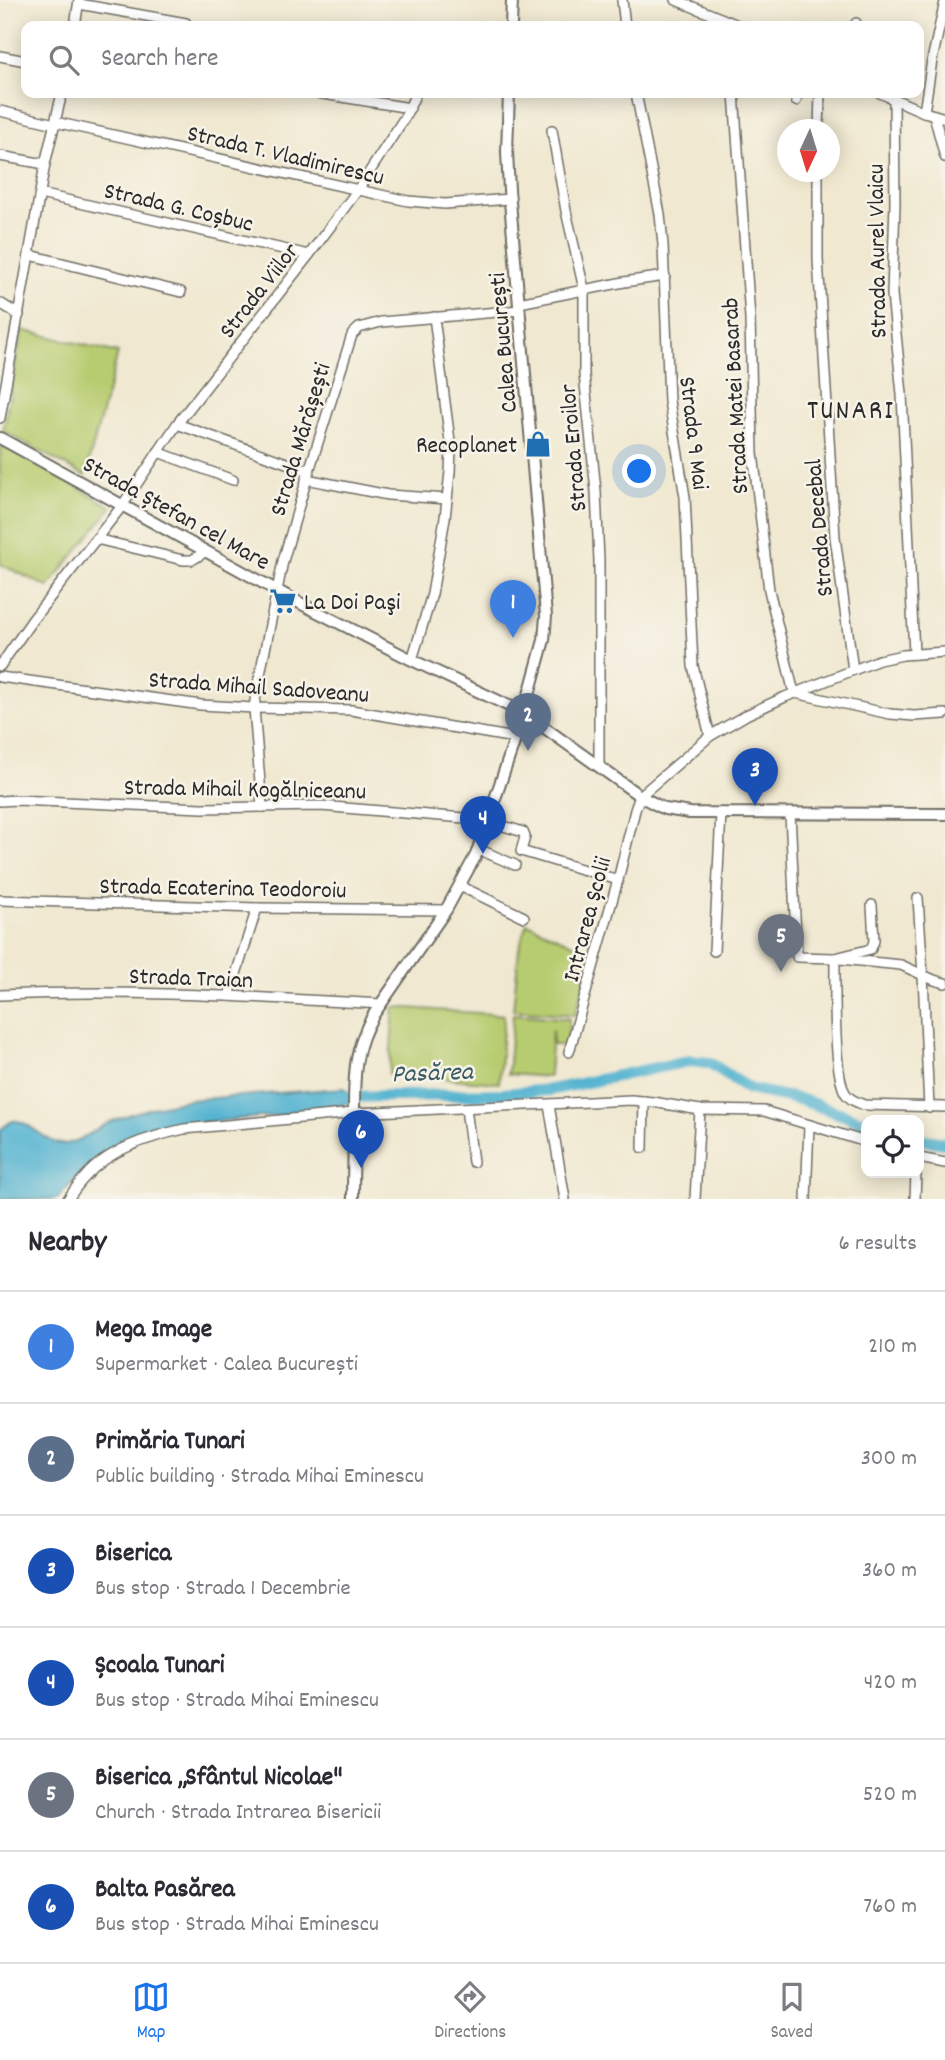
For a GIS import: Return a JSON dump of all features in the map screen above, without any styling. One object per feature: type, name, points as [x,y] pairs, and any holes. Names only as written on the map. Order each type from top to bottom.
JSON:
[{"type":"main road","points":[[511,21],[512,0]]},
{"type":"main road","name":"Calea București","points":[[353,1199],[354,1083],[359,1046],[367,1025],[446,910],[478,849],[524,713],[547,622],[510,200],[509,98]]},
{"type":"main road","name":"Strada Ștefan cel Mare","points":[[0,440],[277,591],[524,713],[640,796],[665,809],[677,812],[721,813],[945,814]]},
{"type":"street","points":[[622,0],[624,21]]},
{"type":"street","points":[[677,0],[723,21]]},
{"type":"street","points":[[76,21],[79,2],[176,21]]},
{"type":"street","points":[[945,2],[929,113],[945,157]]},
{"type":"street","points":[[0,56],[21,60]]},
{"type":"street","points":[[0,418],[45,164],[61,98]]},
{"type":"street","points":[[348,98],[410,108]]},
{"type":"street","name":"Strada Viilor","points":[[0,666],[33,619],[122,506],[177,424],[357,191],[414,98]]},
{"type":"street","name":"Strada 9 Mai","points":[[637,98],[660,214],[669,401],[685,497],[693,666],[710,736]]},
{"type":"street","name":"Strada Matei Basarab","points":[[734,98],[750,318],[754,453],[769,590],[795,693]]},
{"type":"street","points":[[819,119],[820,98]]},
{"type":"street","points":[[894,99],[945,118]]},
{"type":"street","name":"Strada Aurel Vlaicu","points":[[894,99],[892,294],[902,394],[914,653]]},
{"type":"street","name":"Strada T. Vladimirescu","points":[[0,111],[424,204],[510,200]]},
{"type":"street","name":"Strada Eroilor","points":[[552,130],[566,211],[584,289],[584,374],[599,548],[598,766]]},
{"type":"street","points":[[0,156],[45,164]]},
{"type":"street","name":"Strada Decebal","points":[[818,182],[818,259],[835,537],[853,670]]},
{"type":"street","name":"Strada G. Coșbuc","points":[[40,194],[309,256]]},
{"type":"street","points":[[30,255],[181,292]]},
{"type":"street","name":"Strada Mărășești","points":[[262,807],[254,708],[283,561],[348,341],[355,331],[381,322],[520,306],[584,289],[665,276]]},
{"type":"street","points":[[0,303],[19,315]]},
{"type":"street","points":[[412,660],[432,594],[447,499],[451,449],[434,317]]},
{"type":"street","points":[[177,424],[308,475],[388,495],[447,499]]},
{"type":"street","points":[[158,452],[233,480]]},
{"type":"street","points":[[96,539],[183,560],[192,560],[205,552]]},
{"type":"street","points":[[640,796],[710,736],[746,715],[879,660],[914,653],[945,652]]},
{"type":"street","name":"Strada Mihail Sadoveanu","points":[[0,677],[201,705],[351,710],[515,738]]},
{"type":"street","points":[[795,693],[890,714],[945,714]]},
{"type":"street","name":"Intrarea Școlii","points":[[569,1052],[640,796]]},
{"type":"street","name":"Strada Mihail Kogălniceanu","points":[[0,801],[202,808],[346,808],[488,821],[523,832],[525,837],[520,851],[618,880]]},
{"type":"street","points":[[714,951],[721,813]]},
{"type":"street","points":[[790,813],[796,956],[901,965],[945,983]]},
{"type":"street","points":[[478,849],[515,865]]},
{"type":"street","points":[[460,886],[524,917]]},
{"type":"street","points":[[918,898],[929,1108]]},
{"type":"street","name":"Strada Ecaterina Teodoroiu","points":[[0,900],[257,908],[446,910]]},
{"type":"street","points":[[835,958],[871,949],[874,941],[872,905]]},
{"type":"street","points":[[229,996],[257,908]]},
{"type":"street","points":[[835,958],[836,1031],[842,1084],[846,1095],[864,1105],[945,1107]]},
{"type":"street","name":"Strada Traian","points":[[0,995],[69,993],[229,996],[381,1004]]},
{"type":"street","points":[[68,1199],[85,1177],[107,1158],[159,1135],[184,1129],[354,1110],[645,1101],[700,1110],[764,1111],[861,1141]]},
{"type":"street","points":[[643,1148],[645,1101]]},
{"type":"street","points":[[549,1105],[565,1199]]},
{"type":"street","points":[[466,1108],[474,1162]]},
{"type":"street","points":[[695,1199],[700,1110]]},
{"type":"street","points":[[806,1199],[809,1125]]},
{"type":"street","points":[[924,1159],[945,1163]]},
{"type":"street","points":[[915,1199],[916,1178]]},
{"type":"green space","points":[[22,330],[118,353],[85,476],[3,431]]},
{"type":"green space","points":[[2,445],[112,507],[48,587],[0,564]]},
{"type":"green space","points":[[527,923],[593,953],[575,1015],[513,1010],[519,949]]},
{"type":"green space","points":[[394,1007],[504,1015],[499,1083],[389,1074]]},
{"type":"green space","points":[[513,1014],[569,1019],[568,1045],[553,1045],[552,1029],[549,1077],[508,1074]]},
{"type":"water","points":[[344,1088],[347,1091],[348,1103],[333,1108],[165,1126],[121,1143],[96,1157],[57,1199],[0,1199],[0,1130],[13,1121],[24,1123],[55,1143],[67,1144],[119,1118],[177,1102]]},
{"type":"waterway","name":"Pasărea","points":[[343,1097],[503,1094],[550,1090],[689,1061],[710,1063],[749,1089],[802,1100],[861,1121]]},
{"type":"waterway","name":"Pasărea","points":[[924,1140],[945,1143]]},
{"type":"place","name":"Recoplanet","points":[[538,444]]},
{"type":"place","name":"La Doi Paşi","points":[[283,601]]},
{"type":"place","name":"Mega Image","points":[[513,638]]},
{"type":"place","name":"Primăria Tunari","points":[[528,751]]},
{"type":"place","name":"Biserica","points":[[755,806]]},
{"type":"place","name":"Școala Tunari","points":[[483,854]]},
{"type":"place","name":"Biserica „Sfântul Nicolae\"","points":[[781,972]]},
{"type":"place","name":"Balta Pasărea","points":[[361,1168]]},
{"type":"district","name":"TUNARI","points":[[851,408]]}]
